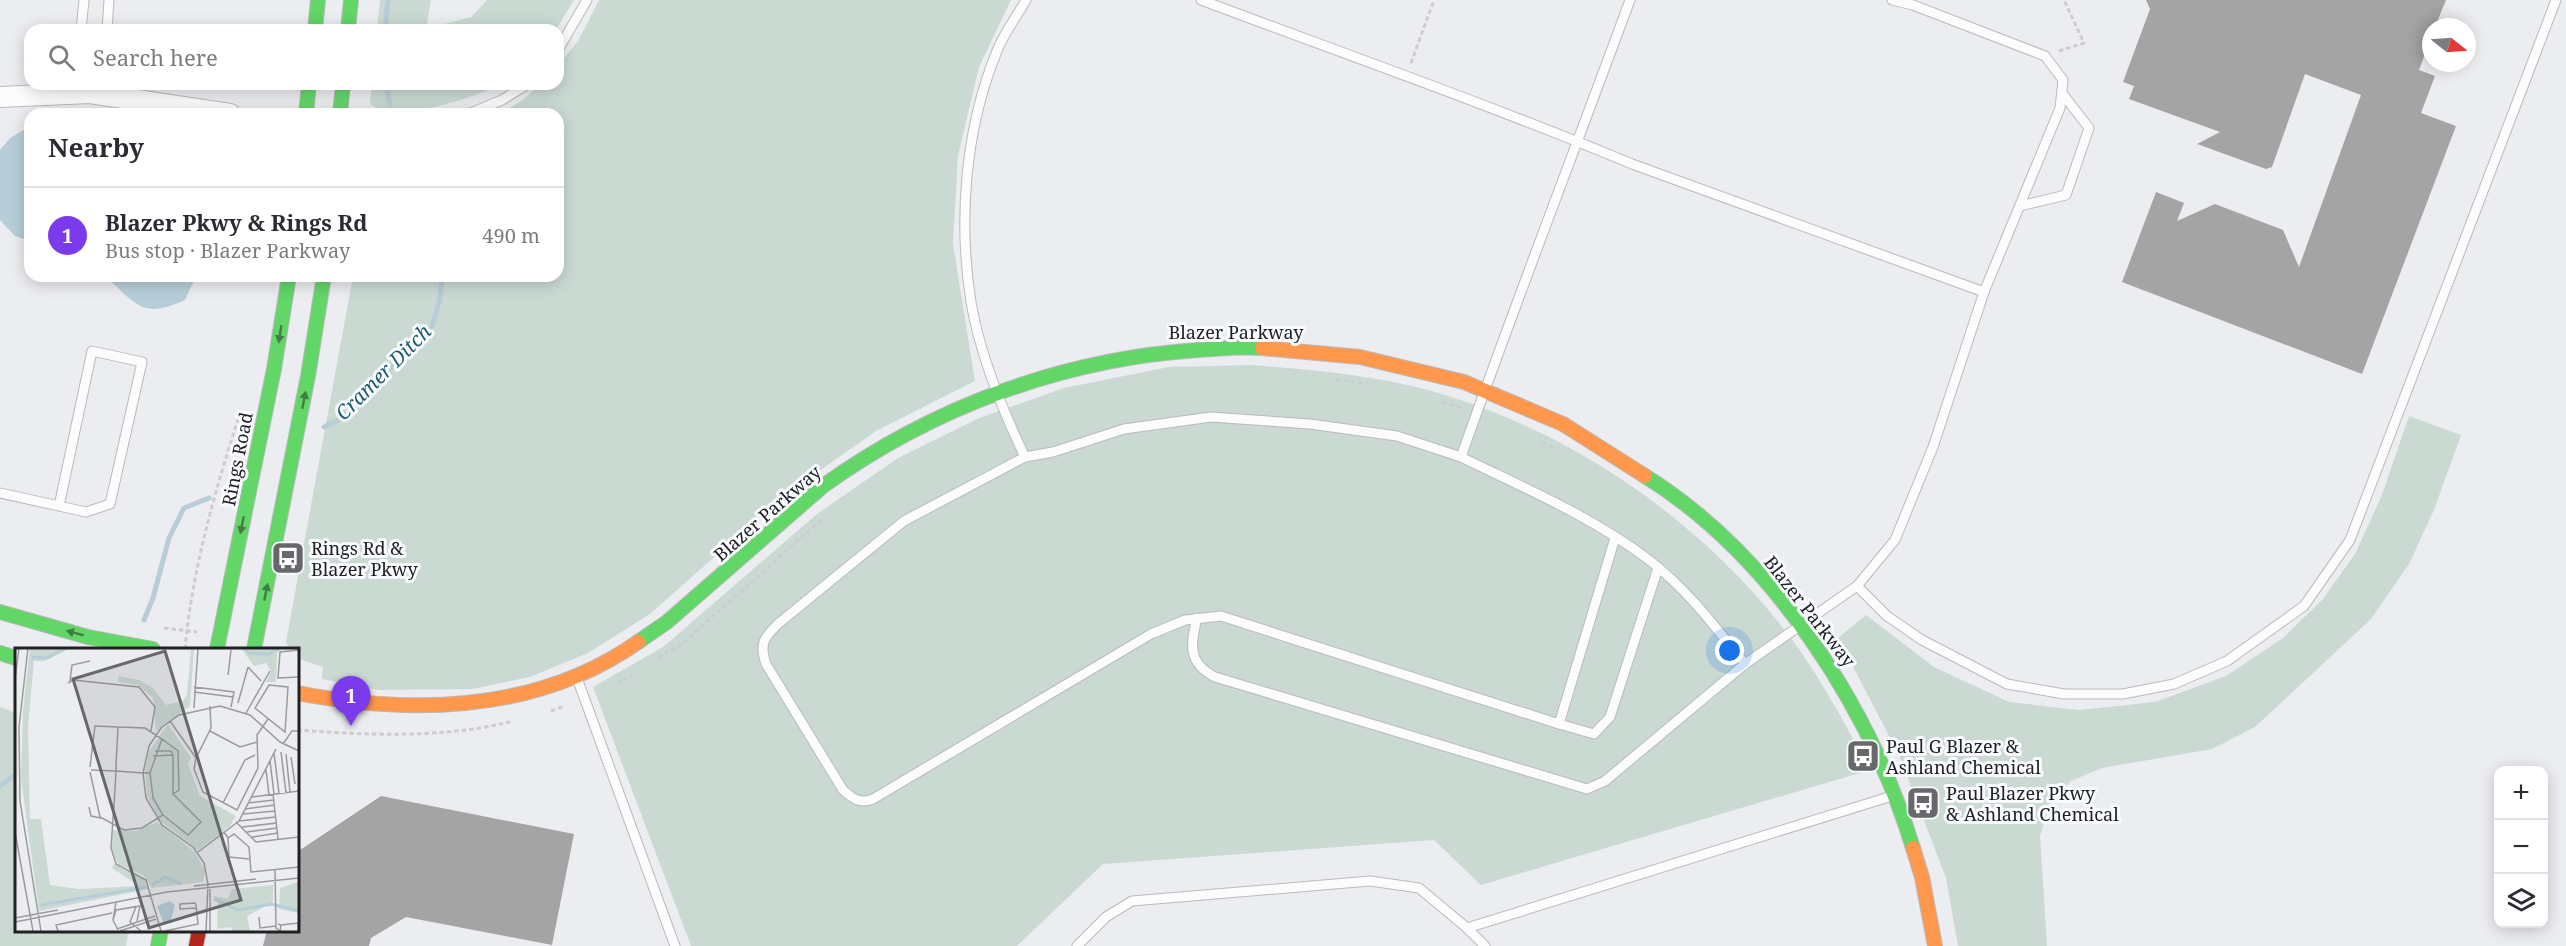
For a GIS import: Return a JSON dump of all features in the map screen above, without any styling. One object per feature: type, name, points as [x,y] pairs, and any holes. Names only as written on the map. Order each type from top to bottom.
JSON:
[{"type":"street","points":[[316,24],[318,0]]},
{"type":"street","points":[[349,24],[351,0]]},
{"type":"street","points":[[0,97],[55,90]]},
{"type":"street","points":[[102,90],[198,108]]},
{"type":"street","points":[[307,108],[308,90]]},
{"type":"street","points":[[341,108],[342,90]]},
{"type":"street","name":"Rings Road","points":[[217,648],[272,380],[288,282]]},
{"type":"street","points":[[254,648],[308,376],[323,282]]},
{"type":"street","name":"Blazer Parkway","points":[[298,693],[358,705],[425,709],[491,701],[537,691],[577,678],[627,651],[665,623],[809,497],[902,433],[996,391],[1062,370],[1155,351],[1236,346],[1313,350],[1358,356],[1421,369],[1485,390],[1542,413],[1610,450],[1663,487],[1716,531],[1746,560],[1826,656],[1848,692],[1878,750],[1897,795],[1928,896],[1935,946]]},
{"type":"street","points":[[0,612],[88,637],[148,648]]},
{"type":"street","points":[[0,653],[15,658]]},
{"type":"street","points":[[158,946],[161,931]]},
{"type":"street","points":[[196,946],[199,931]]},
{"type":"lane","points":[[82,24],[84,0]]},
{"type":"lane","points":[[107,24],[109,0]]},
{"type":"lane","points":[[564,40],[587,0]]},
{"type":"lane","points":[[1025,457],[996,391],[971,303],[965,224],[972,135],[997,50],[1026,0]]},
{"type":"lane","points":[[1201,0],[1578,141],[1632,164],[1984,292]]},
{"type":"lane","points":[[1461,457],[1630,0]]},
{"type":"lane","points":[[1197,618],[1192,639],[1194,657],[1200,669],[1215,677],[1587,789],[1605,781],[1745,664],[1857,586],[1895,540],[1933,447],[1984,292],[2060,108],[2063,80],[2045,56],[1913,5],[1892,0]]},
{"type":"lane","points":[[1857,586],[1887,616],[1961,662],[2007,684],[2064,694],[2123,694],[2174,684],[2227,661],[2304,606],[2350,540],[2556,0]]},
{"type":"lane","points":[[483,108],[518,90]]},
{"type":"lane","points":[[2020,206],[2066,195],[2089,128],[2062,93]]},
{"type":"lane","points":[[0,493],[86,512],[110,504],[142,362],[92,351],[59,506]]},
{"type":"lane","points":[[1658,568],[1610,717],[1594,734],[1221,616],[1197,618],[1150,634],[873,799],[864,802],[848,795],[766,664],[761,650],[765,639],[779,623],[904,521],[1025,457],[1053,452],[1124,429],[1211,417],[1310,424],[1397,436],[1461,457],[1544,496],[1615,538],[1658,568],[1699,608],[1745,664]]},
{"type":"lane","points":[[1559,724],[1615,538]]},
{"type":"lane","points":[[577,678],[586,697],[675,946]]},
{"type":"lane","points":[[1467,928],[1897,795]]},
{"type":"lane","points":[[1077,946],[1106,917],[1132,901],[1370,881],[1419,888],[1485,946]]},
{"type":"path","points":[[1406,76],[1434,0]]},
{"type":"path","points":[[2045,56],[2084,43],[2064,0]]},
{"type":"path","points":[[1330,378],[1377,385]]},
{"type":"path","points":[[1433,399],[1476,414]]},
{"type":"path","points":[[184,648],[204,542],[224,459],[242,406]]},
{"type":"path","points":[[1533,438],[1562,452]]},
{"type":"path","points":[[654,661],[682,642],[830,511]]},
{"type":"path","points":[[616,684],[635,673]]},
{"type":"path","points":[[547,712],[586,697]]},
{"type":"path","points":[[298,730],[354,734],[475,731],[516,720]]},
{"type":"shaded area","points":[[380,0],[431,0],[427,24],[378,24]]},
{"type":"shaded area","points":[[487,0],[574,0],[560,24],[445,24],[471,17]]},
{"type":"shaded area","points":[[599,0],[1011,0],[979,67],[958,156],[953,244],[975,381],[876,431],[782,497],[650,614],[588,653],[530,677],[472,689],[379,690],[322,679],[323,667],[298,658],[298,648],[289,648],[286,642],[352,282],[564,282],[564,108],[510,108],[534,90],[564,90],[564,58],[578,41]]},
{"type":"shaded area","points":[[371,90],[489,90],[428,108],[380,108],[370,104]]},
{"type":"shaded area","points":[[1252,365],[1367,377],[1435,392],[1488,410],[1539,432],[1589,459],[1636,489],[1681,523],[1723,561],[1761,602],[1796,645],[1816,675],[1870,770],[1481,885],[1434,840],[1103,864],[1017,946],[691,946],[593,687],[663,647],[817,514],[898,458],[979,418],[1064,388],[1169,367]]},
{"type":"shaded area","points":[[2409,416],[2461,435],[2434,510],[2409,564],[2371,619],[2255,727],[2212,749],[2102,768],[2071,781],[2050,803],[2040,836],[2047,946],[1958,946],[1946,878],[1899,755],[1838,638],[1866,615],[1934,667],[2009,702],[2079,710],[2155,702],[2226,676],[2283,638],[2322,600],[2355,554],[2382,495]]},
{"type":"shaded area","points":[[0,707],[15,713],[15,931],[129,931],[126,946],[0,946]]},
{"type":"water","points":[[24,130],[24,239],[15,236],[0,220],[0,150],[10,138]]},
{"type":"water","points":[[112,282],[193,282],[185,300],[170,306],[149,309],[133,301]]},
{"type":"building","points":[[2146,0],[2446,0],[2439,18],[2422,18],[2422,62],[2419,70],[2435,76],[2421,113],[2456,126],[2362,374],[2122,282],[2156,192],[2184,203],[2177,221],[2215,204],[2283,230],[2299,267],[2361,95],[2305,74],[2272,167],[2266,169],[2197,144],[2220,132],[2129,99],[2134,86],[2123,82],[2150,9]]},
{"type":"building","points":[[381,796],[574,834],[552,945],[406,917],[371,938],[369,946],[263,946],[267,931],[298,931],[298,851]]},
{"type":"waterway","name":"Cramer Ditch","points":[[386,24],[388,0]]},
{"type":"waterway","name":"Cramer Ditch","points":[[387,90],[390,105]]},
{"type":"waterway","name":"Cramer Ditch","points":[[324,427],[342,418],[432,326],[440,299],[441,282]]},
{"type":"waterway","name":"Cramer Ditch","points":[[144,620],[153,598],[169,538],[184,508],[209,498]]},
{"type":"waterway","name":"Cramer Ditch","points":[[0,786],[15,775]]},
{"type":"traffic: fast","points":[[316,24],[318,0]]},
{"type":"traffic: fast","points":[[349,24],[351,0]]},
{"type":"traffic: fast","points":[[307,108],[308,90]]},
{"type":"traffic: fast","points":[[341,108],[342,90]]},
{"type":"traffic: fast","points":[[217,648],[274,369],[288,282]]},
{"type":"traffic: fast","points":[[254,648],[308,376],[323,282]]},
{"type":"traffic: fast","points":[[638,642],[667,622],[823,486],[865,458],[954,411],[1049,376],[1098,364],[1148,355],[1198,350],[1262,348]]},
{"type":"traffic: fast","points":[[1645,476],[1691,509],[1734,548],[1774,591],[1811,639],[1843,689],[1871,742],[1894,795],[1913,848]]},
{"type":"traffic: fast","points":[[0,612],[88,637],[148,648]]},
{"type":"traffic: fast","points":[[0,653],[15,658]]},
{"type":"traffic: fast","points":[[158,946],[161,931]]},
{"type":"traffic: slow","points":[[1262,348],[1360,357],[1464,382],[1563,424],[1645,476]]},
{"type":"traffic: slow","points":[[298,693],[385,704],[429,705],[473,702],[516,695],[558,683],[599,665],[638,642]]},
{"type":"traffic: slow","points":[[1913,848],[1922,877],[1935,946]]},
{"type":"traffic: jam","points":[[196,946],[199,931]]},
{"type":"place","name":"Rings Rd & Blazer Pkwy","points":[[288,558]]},
{"type":"place","name":"Blazer Pkwy & Rings Rd","points":[[351,726]]},
{"type":"place","name":"Paul G Blazer & Ashland Chemical","points":[[1863,756]]},
{"type":"place","name":"Paul Blazer Pkwy & Ashland Chemical","points":[[1923,803]]}]
